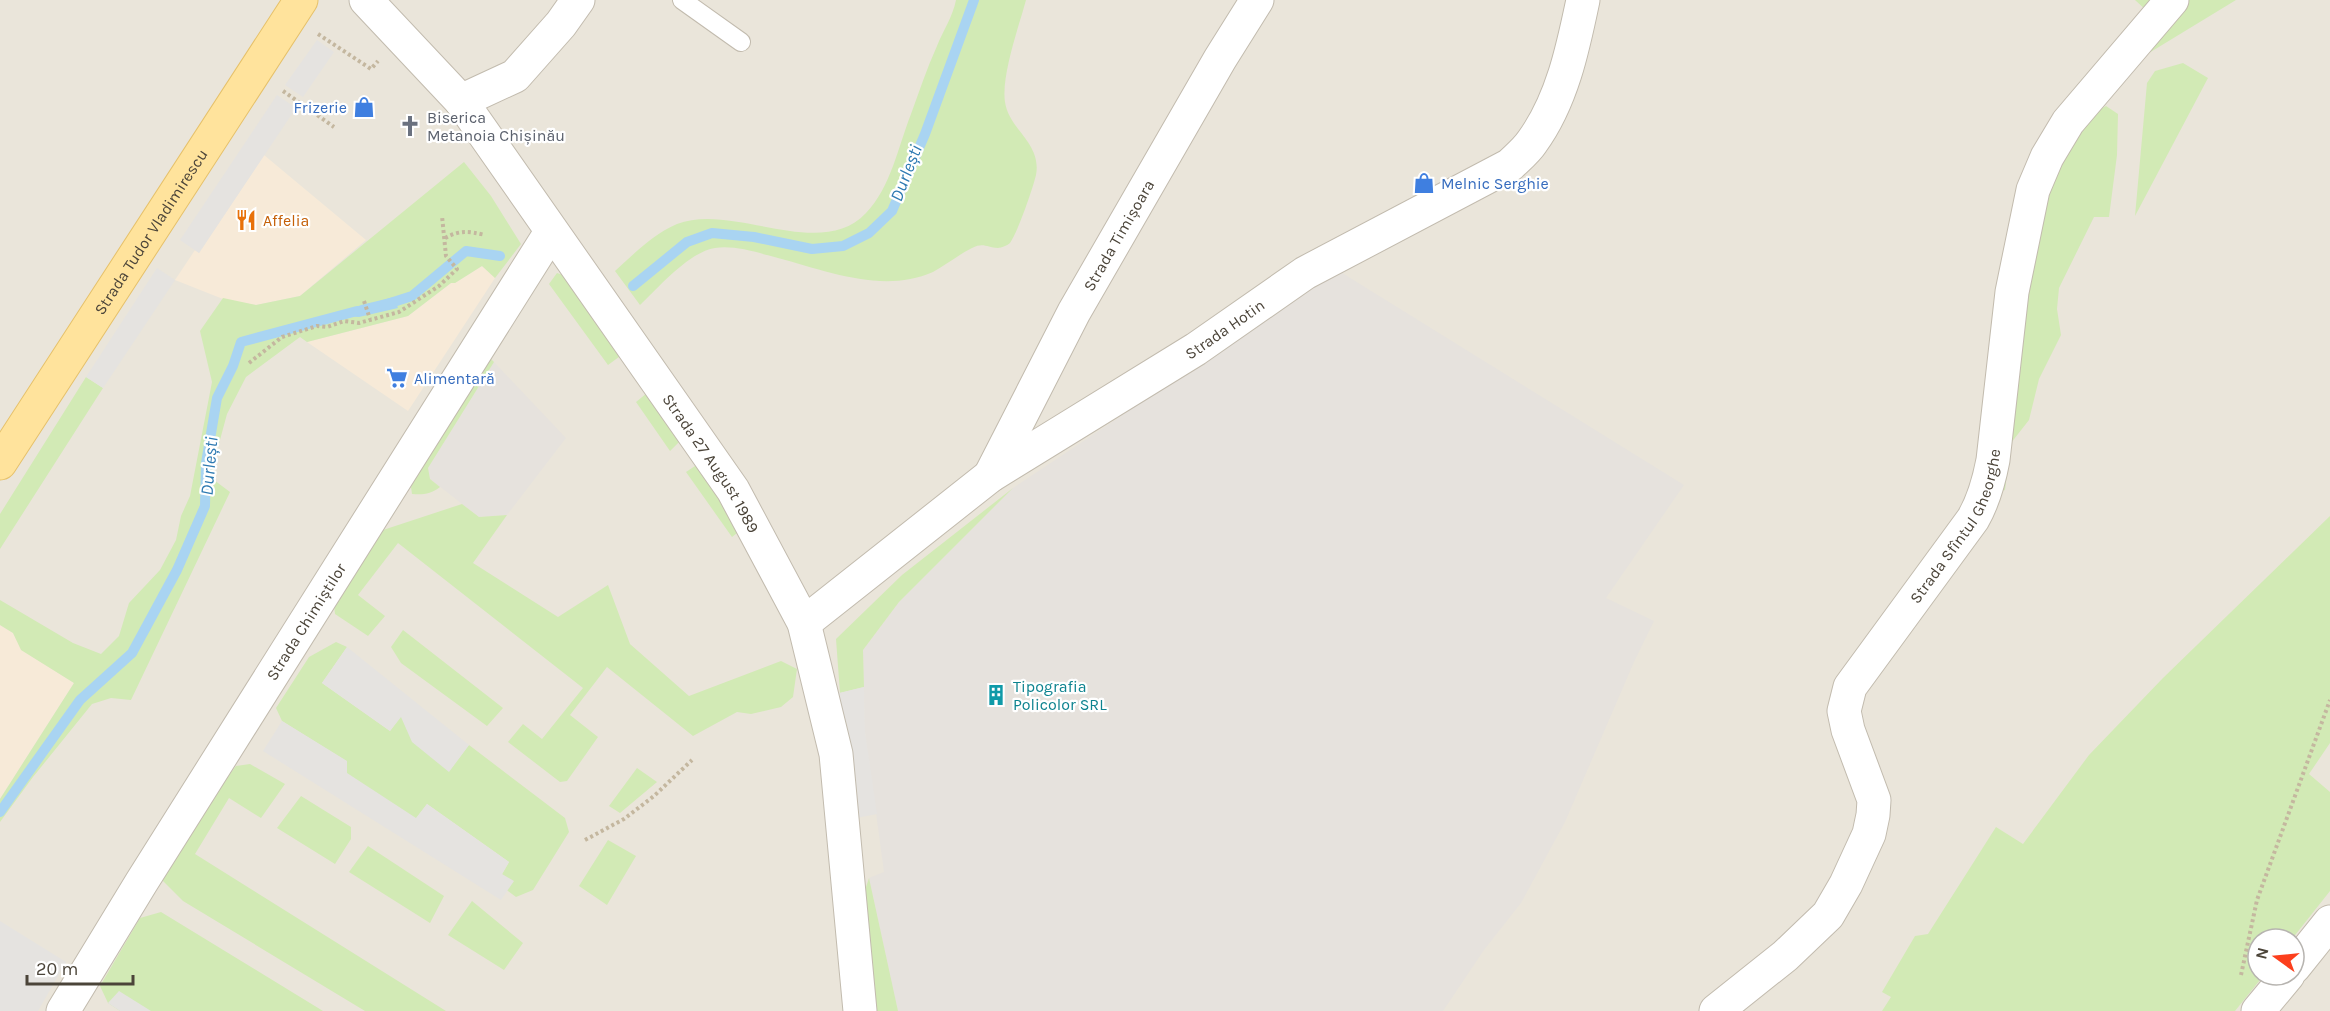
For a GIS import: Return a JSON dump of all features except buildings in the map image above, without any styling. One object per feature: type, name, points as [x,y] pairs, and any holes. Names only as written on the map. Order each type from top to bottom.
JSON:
[{"type":"main road","name":"Strada Tudor Vladimirescu","points":[[0,463],[301,0]]},
{"type":"street","name":"Strada 27 August 1989","points":[[366,0],[461,101],[733,490],[804,623],[836,754],[859,997]]},
{"type":"street","points":[[461,101],[515,76],[561,24],[578,0]]},
{"type":"street","name":"Strada Timișoara","points":[[990,476],[1074,312],[1220,59],[1257,0]]},
{"type":"street","name":"Strada Hotin","points":[[804,623],[990,476],[1196,349],[1305,273],[1510,165],[1532,143],[1550,112],[1571,56],[1583,0]]},
{"type":"street","name":"Strada Sfîntul Gheorghe","points":[[1716,1011],[1785,956],[1828,915],[1860,854],[1869,834],[1874,800],[1848,730],[1844,711],[1850,687],[1973,519],[1984,497],[1993,460],[2014,282],[2033,190],[2047,157],[2068,122],[2172,0]]},
{"type":"street","name":"Strada Chimiștilor","points":[[63,1011],[141,883],[551,232]]},
{"type":"street","points":[[2306,953],[2330,922]]},
{"type":"street","points":[[2258,1011],[2278,987]]},
{"type":"street","points":[[839,1011],[859,997]]},
{"type":"lane","points":[[682,0],[741,42]]},
{"type":"path","points":[[315,32],[371,69],[382,54]]},
{"type":"path","points":[[278,88],[334,127]]},
{"type":"path","points":[[249,363],[282,337],[317,326],[327,327],[344,321],[359,323],[399,312],[439,286],[456,269],[446,256],[442,216]]},
{"type":"path","points":[[445,238],[457,231],[466,230],[484,235]]},
{"type":"path","points":[[364,301],[370,319]]},
{"type":"path","points":[[2239,983],[2257,900],[2330,700]]},
{"type":"path","points":[[585,840],[631,813],[654,796],[692,760]]},
{"type":"shaded area","points":[[0,0],[2330,0],[2330,1011],[0,1011]]},
{"type":"shaded area","points":[[317,40],[334,52],[303,97],[285,85]]},
{"type":"shaded area","points":[[277,95],[296,108],[199,253],[180,240]]},
{"type":"shaded area","points":[[264,155],[366,240],[300,296],[256,305],[228,301],[175,280],[195,250],[199,253]]},
{"type":"shaded area","points":[[482,266],[495,278],[408,411],[307,342],[408,316],[451,283],[455,283]]},
{"type":"shaded area","points":[[157,268],[175,280],[103,388],[86,377]]},
{"type":"shaded area","points":[[1339,271],[1684,485],[1606,598],[1654,621],[1565,822],[1521,903],[1484,950],[1443,1011],[898,1011],[869,878],[884,872],[865,731],[863,650],[899,602],[1013,488]]},
{"type":"shaded area","points":[[494,362],[566,438],[507,515],[479,517],[430,479],[428,468]]},
{"type":"shaded area","points":[[0,625],[13,633],[22,650],[74,683],[0,799]]},
{"type":"shaded area","points":[[347,647],[469,745],[449,772],[412,742],[401,717],[390,731],[322,683]]},
{"type":"shaded area","points":[[864,687],[865,731],[877,814],[851,819],[835,694]]},
{"type":"shaded area","points":[[282,721],[347,761],[347,773],[416,818],[427,804],[509,862],[502,874],[514,881],[501,900],[263,751]]},
{"type":"shaded area","points":[[0,921],[66,962],[38,1011],[0,1011]]},
{"type":"shaded area","points":[[119,991],[151,1011],[120,1011],[108,1003]]},
{"type":"green space","points":[[956,0],[1026,0],[1008,65],[1004,91],[1005,102],[1012,121],[1030,145],[1037,164],[1036,175],[1021,221],[1010,243],[998,248],[976,246],[933,272],[895,281],[855,278],[747,250],[715,248],[685,263],[640,305],[615,271],[652,239],[677,224],[699,219],[724,220],[775,229],[825,232],[847,227],[866,213],[875,203],[888,179],[926,71]]},
{"type":"green space","points":[[2135,0],[2236,0],[2144,56],[2162,25]]},
{"type":"green space","points":[[2183,63],[2208,78],[2135,216],[2147,83],[2155,71]]},
{"type":"green space","points":[[2106,106],[2118,114],[2117,155],[2109,217],[2094,217],[2059,288],[2057,309],[2061,335],[2039,379],[2029,420],[2011,443],[2005,490],[1998,492],[2035,212],[2083,119]]},
{"type":"green space","points":[[464,162],[491,196],[521,244],[495,278],[482,266],[455,283],[451,283],[408,316],[307,342],[300,337],[246,377],[227,414],[210,477],[230,492],[131,700],[111,698],[92,704],[0,822],[0,799],[74,683],[21,650],[13,633],[0,625],[0,600],[73,643],[101,654],[119,636],[129,603],[160,570],[176,540],[181,516],[190,496],[212,382],[200,331],[223,298],[256,305],[300,296]]},
{"type":"green space","points":[[557,273],[569,277],[623,354],[608,365],[549,284]]},
{"type":"green space","points":[[488,356],[494,362],[428,468],[430,479],[440,487],[427,494],[412,494],[411,487],[417,469]]},
{"type":"green space","points":[[86,377],[103,388],[0,549],[0,514]]},
{"type":"green space","points":[[647,393],[681,440],[670,451],[636,402]]},
{"type":"green space","points":[[698,464],[741,530],[732,537],[686,472]]},
{"type":"green space","points":[[1013,488],[899,602],[863,650],[864,687],[840,693],[836,639],[902,575]]},
{"type":"green space","points":[[462,504],[479,517],[507,515],[473,563],[558,617],[608,585],[630,644],[689,696],[781,661],[797,669],[793,697],[781,707],[751,714],[737,712],[693,736],[607,667],[570,715],[598,737],[567,781],[560,782],[508,742],[523,724],[542,739],[583,688],[398,543],[358,595],[385,616],[368,636],[335,614],[334,605],[380,531]]},
{"type":"green space","points":[[2330,516],[2330,743],[2309,774],[2330,792],[2330,891],[2302,927],[2246,927],[2246,987],[2254,987],[2235,1011],[1882,1011],[1891,997],[1882,992],[1915,936],[1928,934],[1996,827],[2023,844],[2089,755],[2163,678]]},
{"type":"green space","points":[[403,630],[503,708],[487,726],[401,663],[391,647]]},
{"type":"green space","points":[[336,642],[347,647],[322,683],[390,731],[401,716],[449,771],[469,745],[565,818],[569,832],[533,890],[516,897],[497,883],[509,862],[427,804],[406,832],[348,797],[346,761],[282,721],[276,708],[309,657]]},
{"type":"green space","points":[[250,764],[285,784],[261,818],[229,798],[195,854],[446,1011],[365,1011],[183,901],[160,878],[177,843],[236,766]]},
{"type":"green space","points":[[637,768],[657,782],[620,813],[609,806]]},
{"type":"green space","points":[[301,796],[351,827],[351,839],[335,864],[277,828]]},
{"type":"green space","points":[[608,840],[636,856],[607,905],[579,886]]},
{"type":"green space","points":[[368,846],[444,896],[430,923],[349,872]]},
{"type":"green space","points":[[869,878],[898,1011],[877,1011],[863,896]]},
{"type":"green space","points":[[472,901],[523,943],[504,970],[448,935]]},
{"type":"green space","points":[[161,912],[323,1011],[120,1011],[108,1003],[100,986],[140,918]]},
{"type":"water","points":[[394,297],[398,308],[359,317],[347,316],[345,312],[361,305]]},
{"type":"waterway","name":"Durlești","points":[[633,286],[687,242],[712,233],[754,237],[812,249],[843,246],[869,233],[892,211],[925,134],[974,0]]},
{"type":"waterway","name":"Durlești","points":[[384,305],[412,296],[466,251],[500,256]]},
{"type":"waterway","name":"Durlești","points":[[0,812],[80,700],[132,653],[177,570],[205,506],[206,463],[217,398],[233,366],[241,342],[357,311]]},
{"type":"place","name":"Frizerie","points":[[364,107]]},
{"type":"place","name":"Biserica Metanoia Chișinău","points":[[410,126]]},
{"type":"place","name":"Melnic Serghie","points":[[1424,183]]},
{"type":"place","name":"Affelia","points":[[246,220]]},
{"type":"place","name":"Alimentară","points":[[397,378]]},
{"type":"place","name":"Tipografia Policolor SRL","points":[[996,695]]}]
